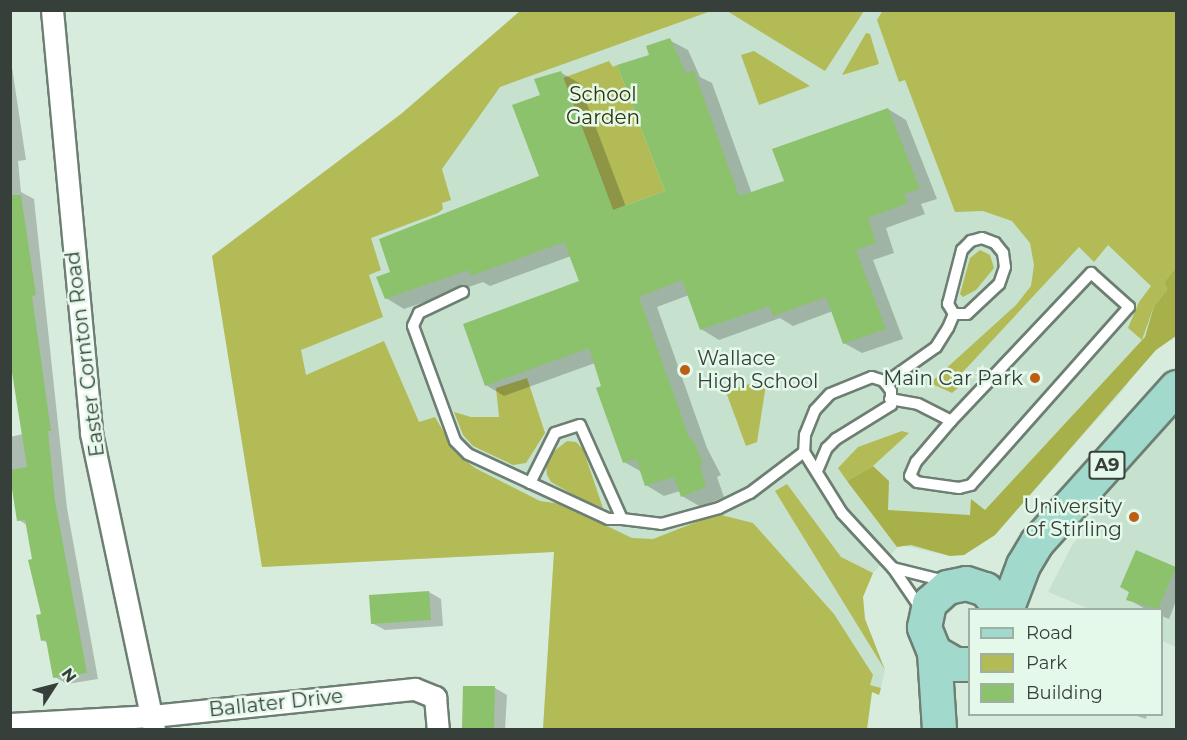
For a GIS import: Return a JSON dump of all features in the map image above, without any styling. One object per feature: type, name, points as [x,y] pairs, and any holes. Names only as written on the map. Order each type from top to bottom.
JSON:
[{"type":"main road","name":"A9","points":[[1004,608],[1023,566],[1038,542],[1176,387]]},
{"type":"main road","name":"A9","points":[[924,614],[937,594],[966,584],[1038,542]]},
{"type":"main road","name":"A9","points":[[966,584],[993,596],[1003,608]]},
{"type":"main road","points":[[924,614],[925,634],[934,652],[939,729]]},
{"type":"main road","points":[[934,652],[955,664],[968,664]]},
{"type":"main road","points":[[939,729],[948,706],[968,676]]},
{"type":"street","name":"Easter Cornton Road","points":[[51,10],[91,433],[153,723]]},
{"type":"street","name":"Ballater Drive","points":[[10,724],[153,723],[415,689],[435,697],[438,729]]},
{"type":"lane","points":[[982,238],[995,243],[1003,253],[1005,267],[999,284],[967,314],[954,314],[948,304],[962,250],[971,241],[982,238]]},
{"type":"lane","points":[[1091,273],[1130,307],[971,485],[959,488],[917,482],[910,476],[916,462],[951,421],[1091,273]]},
{"type":"lane","points":[[463,292],[420,313],[413,326],[455,441],[468,454],[608,519],[661,524],[719,508],[750,493],[804,452]]},
{"type":"lane","points":[[885,383],[936,346],[954,314]]},
{"type":"lane","points":[[817,471],[827,448],[854,426],[884,413],[890,399],[885,383],[872,377],[830,394],[815,410],[805,435],[804,452],[842,513],[893,568],[924,614]]},
{"type":"lane","points":[[890,399],[918,404],[951,421]]},
{"type":"lane","points":[[530,483],[555,433],[580,424],[622,519]]},
{"type":"lane","points":[[893,568],[966,584]]},
{"type":"shaded area","name":"Wallace High School","points":[[520,11],[1176,11],[1176,312],[1124,389],[995,535],[964,555],[950,556],[900,545],[870,576],[863,597],[865,619],[885,670],[879,695],[872,692],[867,729],[543,729],[554,552],[262,567],[212,256],[401,114]]},
{"type":"shaded area","name":"University of Stirling","points":[[1176,411],[1176,647],[1163,641],[1163,608],[1087,608],[1048,592],[1071,547],[1112,487]]},
{"type":"green space","points":[[883,10],[1176,11],[1176,268],[1164,282],[1167,290],[1154,306],[1142,340],[1128,328],[1139,302],[1151,286],[1108,245],[1094,262],[1079,247],[961,374],[966,381],[952,393],[930,383],[1016,305],[1031,286],[1034,265],[1030,243],[1012,221],[983,211],[955,212],[905,80],[899,82],[877,20]]},
{"type":"green space","points":[[520,11],[711,11],[500,87],[442,169],[451,200],[442,203],[443,209],[438,213],[371,238],[381,270],[369,275],[383,317],[301,350],[306,375],[384,341],[419,422],[435,417],[456,453],[475,468],[540,501],[561,504],[632,538],[653,539],[717,514],[753,523],[834,614],[873,675],[870,685],[881,688],[879,695],[872,692],[867,729],[543,729],[554,552],[262,567],[212,256],[401,114]]},
{"type":"green space","points":[[727,11],[864,11],[825,71]]},
{"type":"green space","points":[[866,33],[870,34],[879,64],[842,75]]},
{"type":"green space","points":[[754,51],[810,86],[759,105],[741,55]]},
{"type":"green space","name":"School Garden","points":[[609,61],[613,67],[617,65],[665,191],[613,210],[563,78]]},
{"type":"green space","points":[[980,250],[990,255],[994,268],[976,290],[963,297],[960,294],[970,258]]},
{"type":"green space","points":[[1176,268],[1176,336],[1156,350],[995,535],[964,555],[950,556],[911,545],[897,547],[847,481],[873,466],[889,481],[888,510],[970,515],[971,499],[985,510],[1145,337],[1154,306],[1167,290],[1164,282]]},
{"type":"green space","points":[[527,378],[545,433],[526,463],[513,465],[473,446],[463,435],[454,412],[471,417],[499,417],[496,388]]},
{"type":"green space","points":[[767,378],[757,442],[746,446],[726,392]]},
{"type":"green space","points":[[902,431],[909,433],[873,466],[847,481],[838,468],[858,447]]},
{"type":"green space","points":[[567,441],[576,442],[583,449],[603,508],[551,482],[547,475],[546,466],[553,452]]},
{"type":"green space","points":[[787,484],[841,557],[873,573],[863,597],[865,619],[885,670],[775,491]]},
{"type":"building","name":"Wallace High School","points":[[670,38],[686,73],[694,71],[739,196],[784,181],[772,149],[888,108],[920,189],[904,194],[908,203],[868,218],[876,243],[856,250],[886,329],[843,344],[826,297],[773,316],[769,306],[700,330],[682,280],[639,297],[690,440],[693,439],[703,464],[700,466],[706,487],[681,497],[674,477],[645,486],[636,459],[623,463],[596,388],[601,386],[589,348],[485,386],[463,324],[579,281],[564,242],[471,276],[468,270],[385,299],[376,277],[390,272],[379,239],[539,176],[512,105],[540,95],[534,79],[561,71],[613,210],[665,191],[617,65],[649,55],[646,46]]},
{"type":"building","points":[[10,195],[21,195],[36,295],[32,296],[51,431],[48,431],[55,501],[87,673],[53,678],[46,640],[41,641],[36,615],[41,614],[28,560],[32,559],[25,520],[17,521],[10,476],[10,470],[27,467],[10,360]]},
{"type":"building","points":[[1136,550],[1176,567],[1158,608],[1126,600],[1129,592],[1120,587]]},
{"type":"building","points":[[429,591],[431,620],[371,624],[369,595]]},
{"type":"building","points":[[463,686],[495,686],[494,729],[462,728]]},
{"type":"place","name":"Wallace High School","points":[[685,370]]},
{"type":"place","name":"Main Car Park","points":[[1035,378]]},
{"type":"place","name":"University of Stirling","points":[[1134,517]]}]
